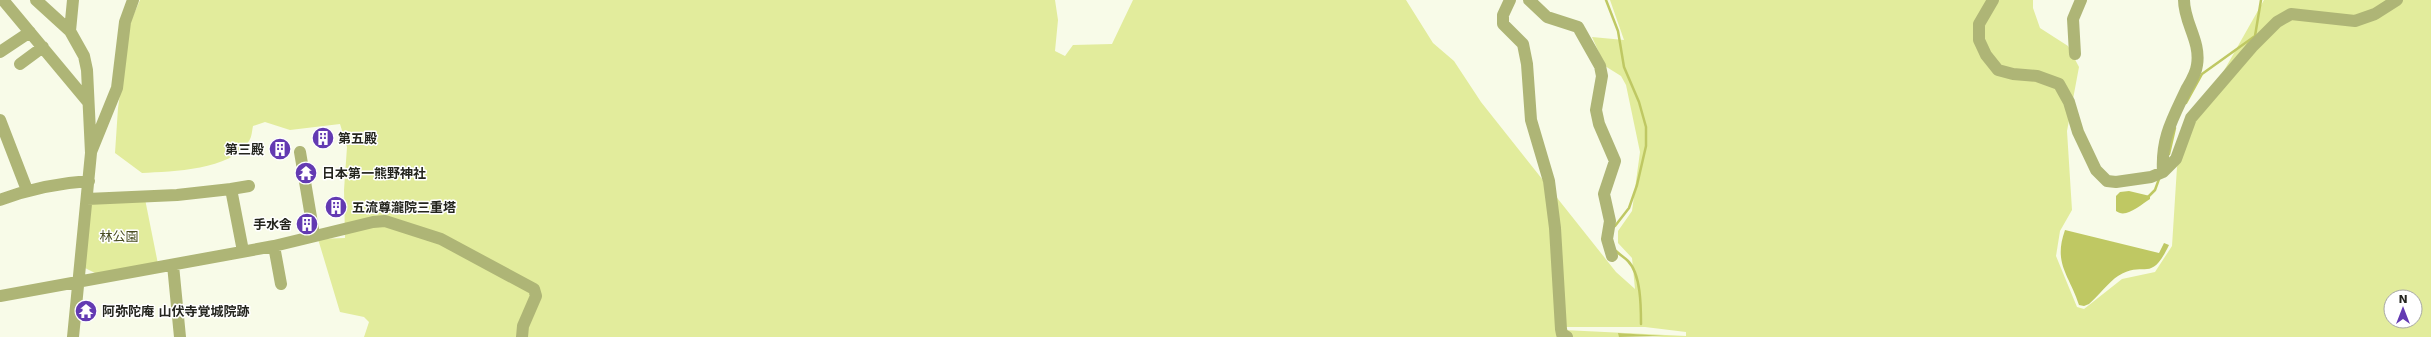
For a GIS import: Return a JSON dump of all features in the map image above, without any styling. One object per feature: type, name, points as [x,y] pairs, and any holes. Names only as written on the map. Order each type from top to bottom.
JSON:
[{"type":"street","points":[[0,4],[4,0],[88,102]]},
{"type":"street","points":[[36,0],[70,31],[84,56],[87,70],[91,153],[88,199],[76,284],[73,337]]},
{"type":"street","points":[[70,31],[73,0]]},
{"type":"street","points":[[91,153],[117,88],[125,22],[133,0]]},
{"type":"street","points":[[1510,0],[1502,20],[1503,24],[1521,40],[1527,64],[1531,120],[1549,181],[1555,228],[1561,329],[1562,334],[1567,337]]},
{"type":"street","points":[[1529,0],[1547,17],[1578,28],[1600,66],[1602,76],[1596,110],[1599,124],[1615,161],[1604,194],[1610,221],[1607,239],[1612,256]]},
{"type":"street","points":[[1992,0],[1979,24],[1978,40],[1986,55],[1998,70],[2013,74],[2037,76],[2059,84],[2069,102],[2078,132],[2096,170],[2107,181],[2116,182],[2151,177],[2163,172],[2176,159],[2191,118],[2252,47],[2277,22],[2291,14],[2355,21],[2375,14],[2397,0]]},
{"type":"street","points":[[2075,54],[2073,19],[2081,0]]},
{"type":"street","points":[[2163,172],[2163,147],[2166,131],[2197,68],[2199,51],[2184,10],[2184,0]]},
{"type":"street","points":[[0,52],[30,32]]},
{"type":"street","points":[[20,64],[43,48]]},
{"type":"street","points":[[0,120],[27,190]]},
{"type":"street","points":[[300,152],[314,235]]},
{"type":"street","points":[[0,200],[27,190],[67,182],[89,181]]},
{"type":"street","points":[[88,199],[177,195],[249,186]]},
{"type":"street","points":[[231,189],[243,251]]},
{"type":"street","points":[[0,296],[70,282],[76,284],[274,246],[314,235],[373,222],[385,221],[441,239],[534,289],[536,296],[523,326],[522,337]]},
{"type":"street","points":[[274,246],[281,284]]},
{"type":"street","points":[[173,265],[180,337]]},
{"type":"street","points":[[78,269],[101,279]]},
{"type":"green space","points":[[140,0],[1055,0],[1058,20],[1055,51],[1065,56],[1073,45],[1112,44],[1133,0],[1406,0],[1433,43],[1454,61],[1481,102],[1616,272],[1635,289],[1632,258],[1618,243],[1618,231],[1632,211],[1640,152],[1626,85],[1621,76],[1605,66],[1592,37],[1624,40],[1610,0],[2033,0],[2033,8],[2040,28],[2068,46],[2079,67],[2067,131],[2072,210],[2060,231],[2056,256],[2077,307],[2084,309],[2122,279],[2155,272],[2172,246],[2177,167],[2196,120],[2264,0],[2431,0],[2431,337],[1664,337],[1619,333],[1619,337],[364,337],[369,322],[364,317],[340,312],[318,239],[345,238],[344,190],[347,147],[340,124],[290,130],[265,122],[253,126],[249,141],[240,151],[215,164],[184,170],[142,173],[115,153],[118,108],[130,23]],"holes":[[[1564,327],[1645,327],[1686,332],[1686,336],[1564,330]]]},
{"type":"green space","name":"林公園","points":[[90,199],[145,199],[158,264],[99,275],[81,266]]},
{"type":"shaded area","points":[[2129,191],[2150,196],[2150,199],[2129,212],[2120,213],[2116,211],[2116,196],[2120,192]]},
{"type":"shaded area","points":[[2065,230],[2159,253],[2164,243],[2169,245],[2157,264],[2152,268],[2127,271],[2118,276],[2089,304],[2084,306],[2079,305],[2064,269],[2061,252]]},
{"type":"shaded area","points":[[1618,333],[1664,336],[1619,337]]},
{"type":"waterway","points":[[1606,0],[1618,31],[1624,67],[1639,102],[1646,127],[1646,146],[1637,185],[1629,208],[1615,226]]},
{"type":"waterway","points":[[2186,103],[2202,74],[2255,36],[2261,0]]},
{"type":"waterway","points":[[2169,154],[2175,128]]},
{"type":"waterway","points":[[2148,197],[2155,190],[2159,179]]},
{"type":"waterway","points":[[1616,251],[1628,261],[1636,274],[1641,309],[1641,324]]},
{"type":"place","name":"第五殿","points":[[323,138]]},
{"type":"place","name":"第三殿","points":[[280,149]]},
{"type":"place","name":"日本第一熊野神社","points":[[306,173]]},
{"type":"place","name":"五流尊瀧院三重塔","points":[[336,207]]},
{"type":"place","name":"手水舎","points":[[307,224]]},
{"type":"place","name":"阿弥陀庵 山伏寺覚城院跡","points":[[86,311]]}]
